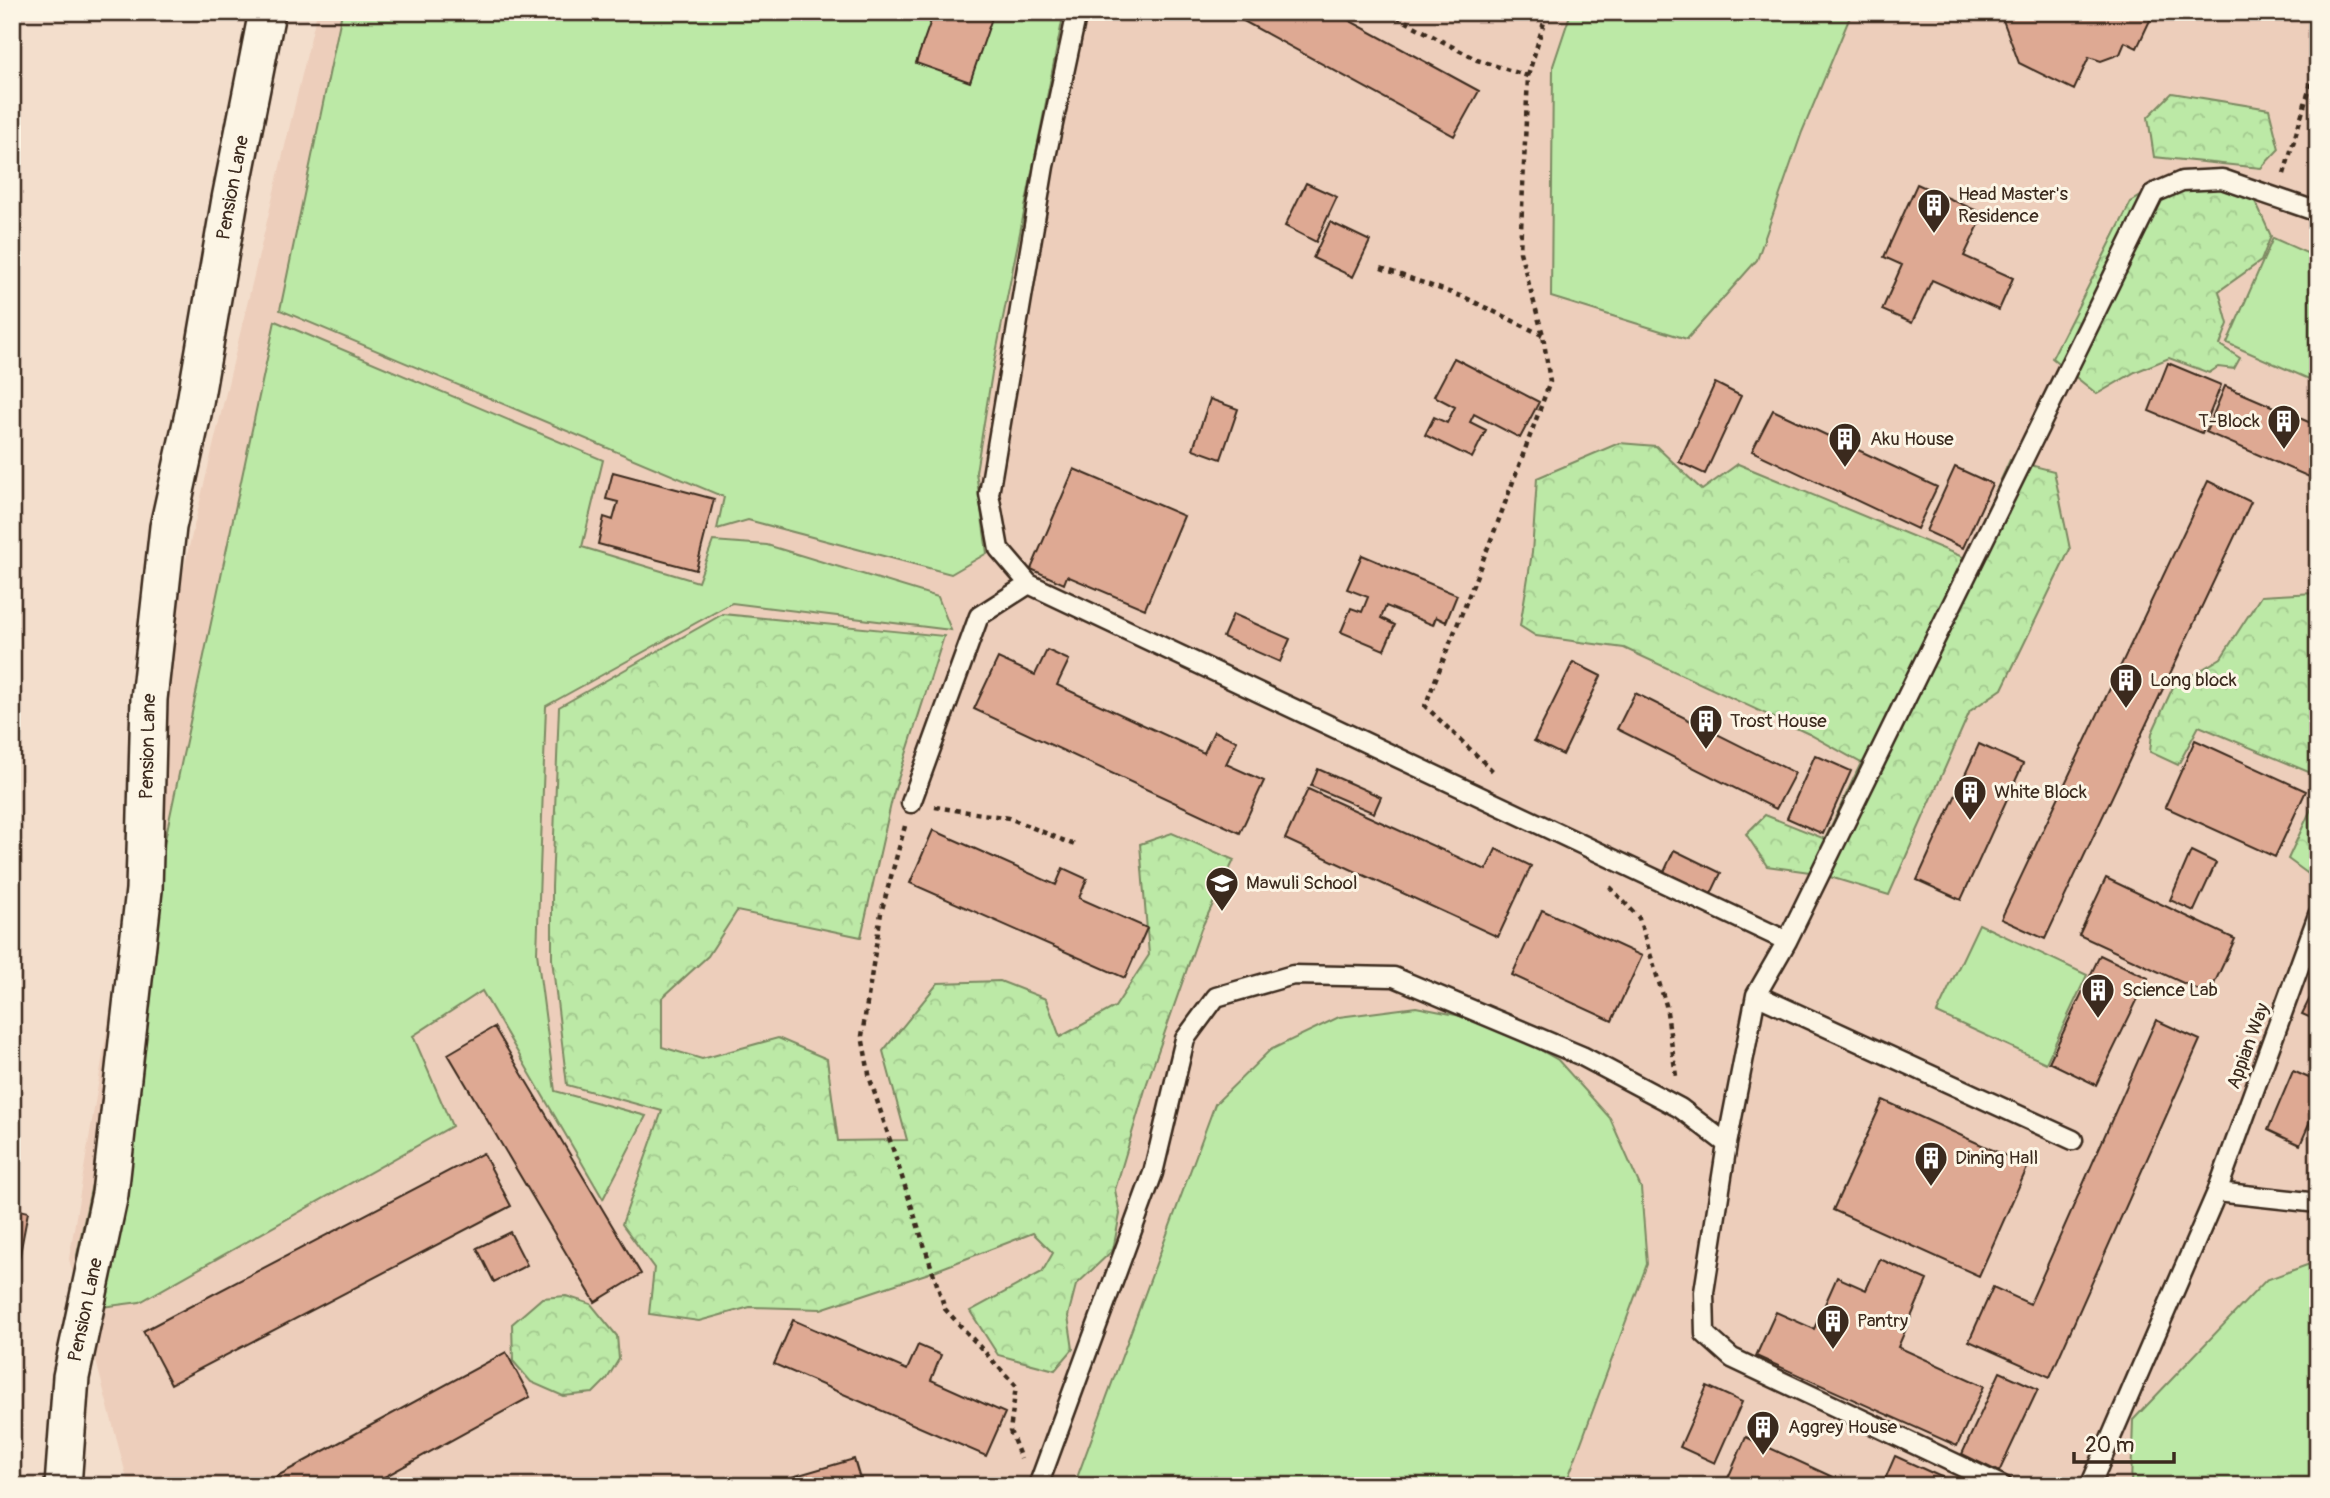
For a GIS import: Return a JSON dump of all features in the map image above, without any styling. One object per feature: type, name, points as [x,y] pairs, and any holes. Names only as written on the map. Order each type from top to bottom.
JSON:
[{"type":"street","name":"Pension Lane","points":[[63,1486],[71,1377],[110,1194],[144,890],[149,699],[168,527],[193,414],[230,199],[267,12]]},
{"type":"lane","points":[[1077,12],[1044,166],[989,494],[999,549],[1029,584],[1787,941]]},
{"type":"lane","points":[[2003,1486],[1732,1359],[1705,1334],[1704,1292],[1727,1144],[1756,995],[1787,941],[2154,193],[2182,181],[2222,179],[2318,212]]},
{"type":"lane","points":[[911,803],[979,616],[1029,584]]},
{"type":"lane","name":"Appian Way","points":[[2090,1486],[2217,1192],[2318,915]]},
{"type":"lane","points":[[1038,1486],[1153,1174],[1185,1039],[1216,997],[1293,975],[1394,977],[1583,1056],[1680,1108],[1727,1144]]},
{"type":"lane","points":[[1756,995],[2073,1140]]},
{"type":"lane","points":[[2217,1192],[2318,1203]]},
{"type":"path","points":[[1388,12],[1477,60],[1528,76]]},
{"type":"path","points":[[1501,779],[1425,706],[1550,382],[1543,335],[1520,252],[1528,76],[1546,12]]},
{"type":"path","points":[[2277,198],[2318,60]]},
{"type":"path","points":[[1381,268],[1466,298],[1543,335]]},
{"type":"path","points":[[1023,1464],[1010,1431],[1016,1386],[945,1310],[870,1079],[862,1035],[881,913],[911,803],[1009,818],[1077,846]]},
{"type":"path","points":[[1603,880],[1639,918],[1666,1005],[1680,1108]]},
{"type":"shaded area","name":"Mawuli School","points":[[317,12],[2318,12],[2318,1486],[129,1486],[69,1259],[184,568]]},
{"type":"green space","points":[[342,12],[1064,12],[992,373],[976,472],[987,553],[951,574],[748,520],[717,529],[724,497],[280,310]]},
{"type":"green space","points":[[1571,12],[1852,12],[1802,132],[1757,260],[1687,339],[1551,297],[1553,66]]},
{"type":"green space","points":[[2172,93],[2269,109],[2279,149],[2261,168],[2154,157],[2148,117]]},
{"type":"green space","points":[[2226,174],[2255,201],[2271,236],[2261,261],[2219,291],[2228,324],[2220,345],[2240,358],[2234,369],[2218,367],[2209,373],[2169,358],[2135,372],[2097,394],[2052,358],[2131,202],[2171,178]]},
{"type":"green space","points":[[2273,238],[2318,258],[2318,383],[2227,343]]},
{"type":"green space","points":[[275,321],[603,460],[582,547],[698,582],[713,541],[767,545],[938,597],[951,630],[732,603],[546,706],[537,953],[555,1091],[646,1116],[603,1199],[482,991],[413,1036],[452,1126],[140,1302],[102,1307],[77,1255]]},
{"type":"green space","points":[[1619,443],[1656,446],[1702,490],[1738,464],[1965,558],[2010,460],[2054,471],[2070,549],[2002,689],[1970,711],[1889,895],[1817,873],[1767,866],[1746,834],[1765,815],[1825,839],[1861,763],[1809,734],[1624,648],[1536,636],[1520,626],[1532,553],[1537,478]]},
{"type":"green space","points":[[2318,590],[2318,776],[2199,726],[2178,765],[2150,752],[2152,733],[2173,687],[2221,658],[2261,596],[2315,593]]},
{"type":"green space","points":[[723,614],[944,636],[893,795],[861,937],[737,911],[708,956],[662,998],[662,1047],[702,1059],[778,1038],[827,1059],[838,1141],[907,1140],[883,1051],[938,983],[1000,981],[1046,999],[1060,1037],[1115,1007],[1149,955],[1140,844],[1172,833],[1234,860],[1201,929],[1147,1083],[1115,1190],[1120,1214],[1113,1250],[1076,1285],[1068,1316],[1073,1349],[1055,1370],[998,1355],[970,1311],[1042,1272],[1053,1253],[1033,1233],[929,1273],[821,1309],[750,1307],[699,1321],[649,1314],[654,1268],[622,1224],[662,1111],[567,1085],[552,959],[559,707]]},
{"type":"green space","points":[[2318,794],[2318,881],[2288,859]]},
{"type":"green space","points":[[1979,924],[2087,975],[2046,1063],[1937,1013]]},
{"type":"green space","points":[[1416,1007],[1491,1022],[1558,1060],[1610,1118],[1641,1188],[1647,1264],[1565,1486],[1074,1486],[1215,1104],[1270,1050],[1339,1017]]},
{"type":"green space","points":[[2318,1261],[2318,1486],[2131,1486],[2133,1420],[2266,1280]]},
{"type":"green space","points":[[566,1296],[591,1304],[617,1336],[619,1359],[607,1379],[593,1393],[563,1396],[531,1382],[513,1361],[512,1324],[542,1298]]},
{"type":"building","points":[[934,12],[994,12],[970,82],[916,63]]},
{"type":"building","points":[[1227,12],[1334,12],[1479,91],[1454,136]]},
{"type":"building","points":[[2000,12],[2147,12],[2152,16],[2137,48],[2125,42],[2120,54],[2101,61],[2089,57],[2074,90],[2019,63]]},
{"type":"building","points":[[1306,183],[1337,197],[1316,242],[1285,226]]},
{"type":"building","name":"Head Master's Residence","points":[[1917,184],[1984,214],[1964,256],[2013,278],[1999,310],[1932,280],[1912,323],[1882,310],[1902,265],[1884,257]]},
{"type":"building","points":[[1330,222],[1370,241],[1353,277],[1313,258]]},
{"type":"building","points":[[1454,358],[1539,402],[1520,438],[1474,414],[1470,422],[1486,430],[1472,458],[1425,435],[1434,417],[1447,423],[1455,407],[1434,396]]},
{"type":"building","points":[[2168,363],[2221,385],[2202,433],[2149,411]]},
{"type":"building","points":[[1715,383],[1741,396],[1705,474],[1679,462]]},
{"type":"building","name":"T-Block","points":[[2225,386],[2318,426],[2318,470],[2314,479],[2206,432]]},
{"type":"building","points":[[1210,399],[1238,409],[1221,459],[1193,449]]},
{"type":"building","name":"Aku House","points":[[1773,410],[1937,487],[1917,529],[1752,451]]},
{"type":"building","points":[[1955,467],[1992,484],[1963,548],[1926,531]]},
{"type":"building","points":[[1074,469],[1184,516],[1145,609],[1067,576],[1064,584],[1031,569]]},
{"type":"building","points":[[613,472],[714,499],[696,570],[598,544],[604,517],[613,520],[618,502],[606,499]]},
{"type":"building","name":"Long block","points":[[2208,481],[2251,502],[2045,939],[2001,919]]},
{"type":"building","points":[[1362,555],[1457,595],[1446,622],[1436,617],[1433,625],[1386,606],[1381,618],[1395,625],[1384,650],[1341,632],[1351,608],[1362,612],[1368,597],[1347,589]]},
{"type":"building","points":[[1233,614],[1290,639],[1280,662],[1223,637]]},
{"type":"building","points":[[1047,650],[1069,660],[1057,685],[1204,753],[1214,731],[1237,741],[1226,764],[1264,781],[1240,833],[974,709],[998,658],[1035,675]]},
{"type":"building","points":[[1573,662],[1601,676],[1563,755],[1534,741]]},
{"type":"building","name":"Trost House","points":[[1635,693],[1795,773],[1776,809],[1617,729]]},
{"type":"building","points":[[2195,740],[2306,791],[2275,857],[2165,807]]},
{"type":"building","name":"White Block","points":[[1979,744],[2023,764],[1961,900],[1917,880]]},
{"type":"building","points":[[1815,755],[1851,771],[1823,834],[1787,818]]},
{"type":"building","points":[[1318,769],[1381,797],[1374,813],[1311,786]]},
{"type":"building","points":[[1308,789],[1486,870],[1496,849],[1531,866],[1498,937],[1285,839]]},
{"type":"building","points":[[933,830],[1056,885],[1063,868],[1087,879],[1079,898],[1147,928],[1125,978],[910,883]]},
{"type":"building","points":[[1674,850],[1721,873],[1711,894],[1664,872]]},
{"type":"building","points":[[2191,851],[2216,863],[2194,911],[2170,900]]},
{"type":"building","points":[[2106,878],[2235,939],[2209,995],[2079,935]]},
{"type":"building","points":[[1542,910],[1642,956],[1612,1021],[1512,975]]},
{"type":"building","name":"Science Lab","points":[[2100,955],[2148,978],[2096,1085],[2049,1062]]},
{"type":"building","points":[[2311,996],[2318,999],[2318,1021],[2302,1014]]},
{"type":"building","points":[[2156,1020],[2200,1040],[2050,1377],[1969,1341],[1993,1287],[2030,1304]]},
{"type":"building","points":[[494,1027],[641,1274],[595,1302],[448,1054]]},
{"type":"building","points":[[2293,1071],[2318,1082],[2318,1104],[2300,1145],[2268,1130]]},
{"type":"building","name":"Dining Hall","points":[[1883,1100],[2028,1166],[1979,1276],[1833,1210]]},
{"type":"building","points":[[483,1153],[511,1206],[171,1384],[143,1331]]},
{"type":"building","points":[[12,1208],[28,1212],[15,1280],[12,1280]]},
{"type":"building","points":[[510,1232],[527,1265],[494,1282],[477,1248]]},
{"type":"building","name":"Pantry","points":[[1880,1259],[1927,1280],[1898,1347],[1984,1386],[1957,1446],[1756,1356],[1776,1312],[1814,1329],[1837,1277],[1866,1290]]},
{"type":"building","points":[[793,1320],[907,1370],[918,1345],[941,1355],[931,1380],[1005,1413],[986,1456],[774,1364]]},
{"type":"building","points":[[506,1352],[530,1397],[368,1486],[259,1486]]},
{"type":"building","points":[[2000,1372],[2038,1389],[1999,1472],[1962,1454]]},
{"type":"building","points":[[1707,1386],[1742,1402],[1715,1463],[1680,1447]]},
{"type":"building","name":"Aggrey House","points":[[1746,1437],[1852,1486],[1746,1486],[1728,1478]]},
{"type":"building","points":[[1895,1456],[1961,1486],[1882,1486]]},
{"type":"building","points":[[854,1459],[862,1486],[761,1486]]},
{"type":"place","name":"Head Master's Residence","points":[[1934,235]]},
{"type":"place","name":"T-Block","points":[[2284,451]]},
{"type":"place","name":"Aku House","points":[[1845,469]]},
{"type":"place","name":"Long block","points":[[2126,710]]},
{"type":"place","name":"Trost House","points":[[1706,751]]},
{"type":"place","name":"White Block","points":[[1970,822]]},
{"type":"place","name":"Mawuli School","points":[[1222,913]]},
{"type":"place","name":"Science Lab","points":[[2098,1020]]},
{"type":"place","name":"Dining Hall","points":[[1931,1188]]},
{"type":"place","name":"Pantry","points":[[1833,1351]]},
{"type":"place","name":"Aggrey House","points":[[1763,1457]]}]
